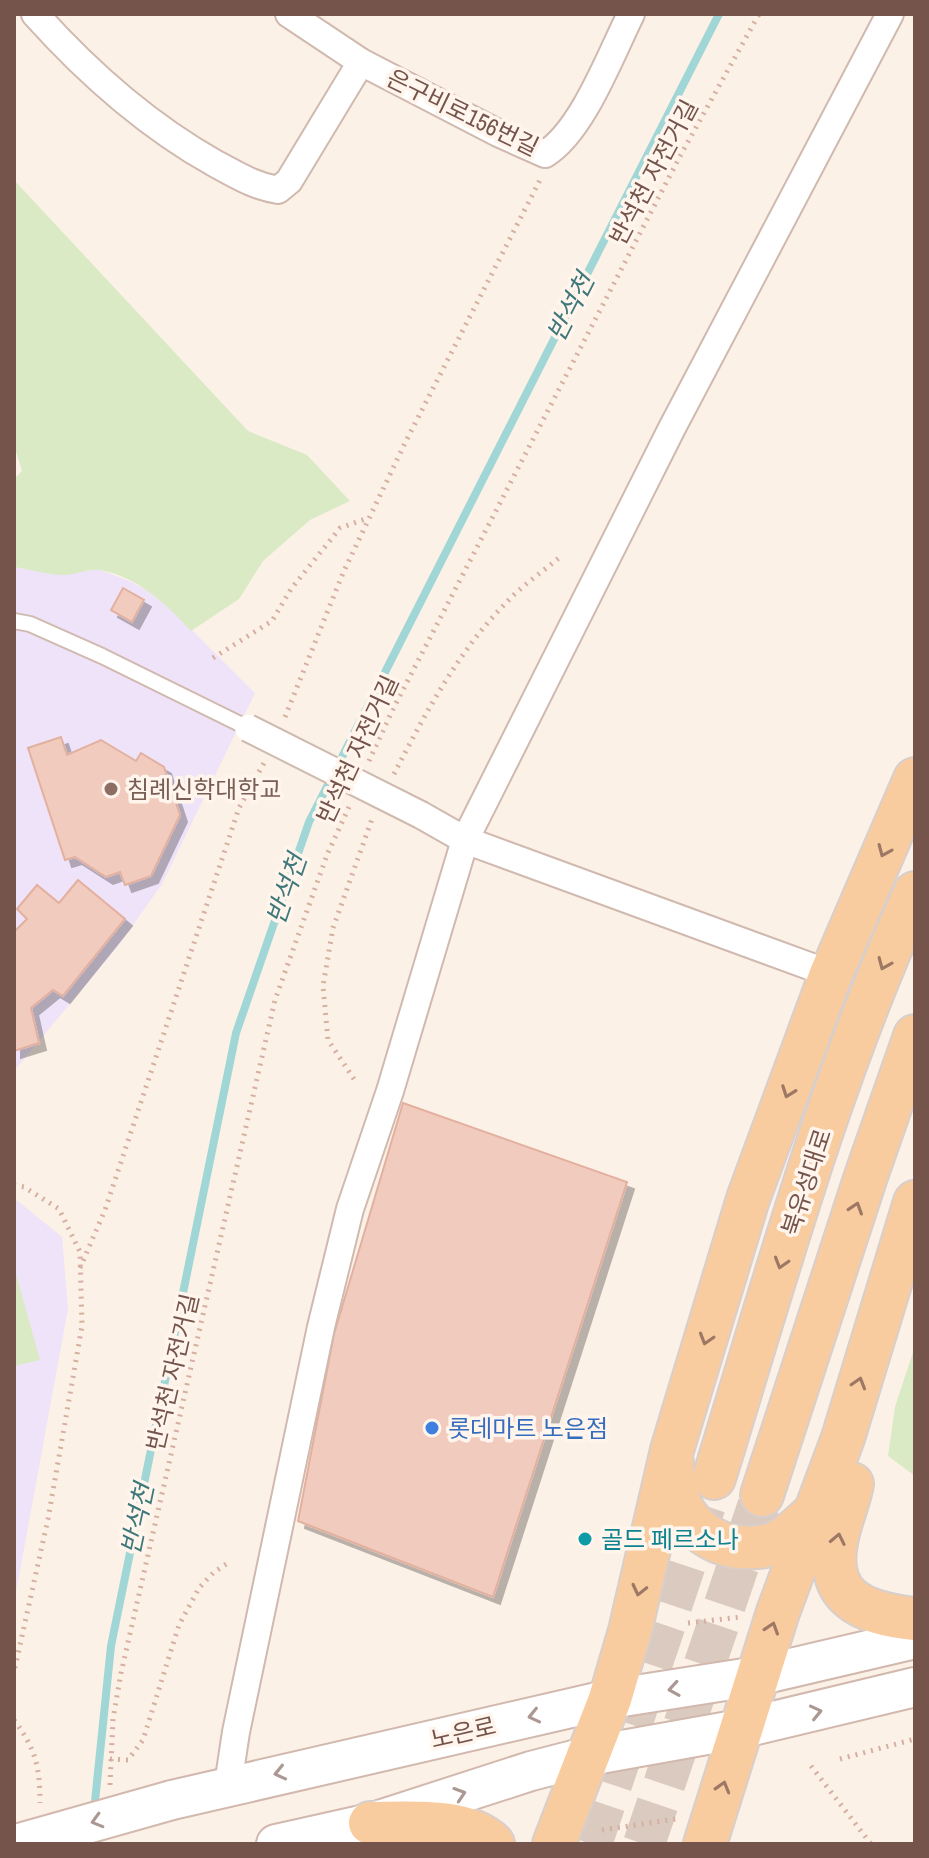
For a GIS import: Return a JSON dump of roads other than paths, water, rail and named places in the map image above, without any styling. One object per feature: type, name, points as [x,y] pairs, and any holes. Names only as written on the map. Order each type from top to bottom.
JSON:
[{"type":"main road","points":[[554,1844],[610,1699],[630,1631],[672,1450],[748,1199],[831,974],[915,779]]},
{"type":"main road","name":"북유성대로","points":[[714,1478],[815,1150],[862,1017],[915,893]]},
{"type":"main road","points":[[762,1495],[915,1036]]},
{"type":"main road","points":[[691,1831],[740,1729],[843,1438],[915,1202]]},
{"type":"main road","points":[[843,1438],[852,1485],[837,1535],[833,1561],[839,1581],[848,1599],[862,1607],[915,1619]]},
{"type":"main road","points":[[672,1450],[672,1477],[678,1503],[690,1523],[714,1541],[739,1547],[767,1546],[792,1533],[816,1511]]},
{"type":"main road","points":[[370,1823],[436,1823],[484,1835],[493,1844]]},
{"type":"street","name":"은구비로156번길","points":[[35,14],[118,96],[186,147],[257,187],[278,190],[289,181],[361,62]]},
{"type":"street","name":"은구비로156번길","points":[[289,14],[361,62],[545,154],[559,146],[573,129],[631,14]]},
{"type":"street","points":[[228,1785],[236,1732],[311,1374],[350,1209],[390,1091],[465,840],[672,428],[890,14]]},
{"type":"street","points":[[248,728],[465,840],[831,974]]},
{"type":"street","name":"노은로","points":[[15,1844],[228,1785],[610,1699],[757,1676],[915,1639]]},
{"type":"street","points":[[276,1844],[370,1823],[531,1771],[589,1756],[740,1729],[915,1687]]},
{"type":"lane","points":[[14,621],[30,624],[102,656],[248,728]]},
{"type":"waterway","name":"반석천","points":[[94,1811],[111,1646],[236,1033],[309,822],[719,14]]},
{"type":"tunnel","points":[[591,1844],[714,1478]]},
{"type":"tunnel","points":[[644,1844],[762,1495]]},
{"type":"place","name":"침례신학대학교","points":[[111,789]]},
{"type":"place","name":"롯데마트 노은점","points":[[432,1428]]},
{"type":"place","name":"골드 페르소나","points":[[585,1539]]}]
